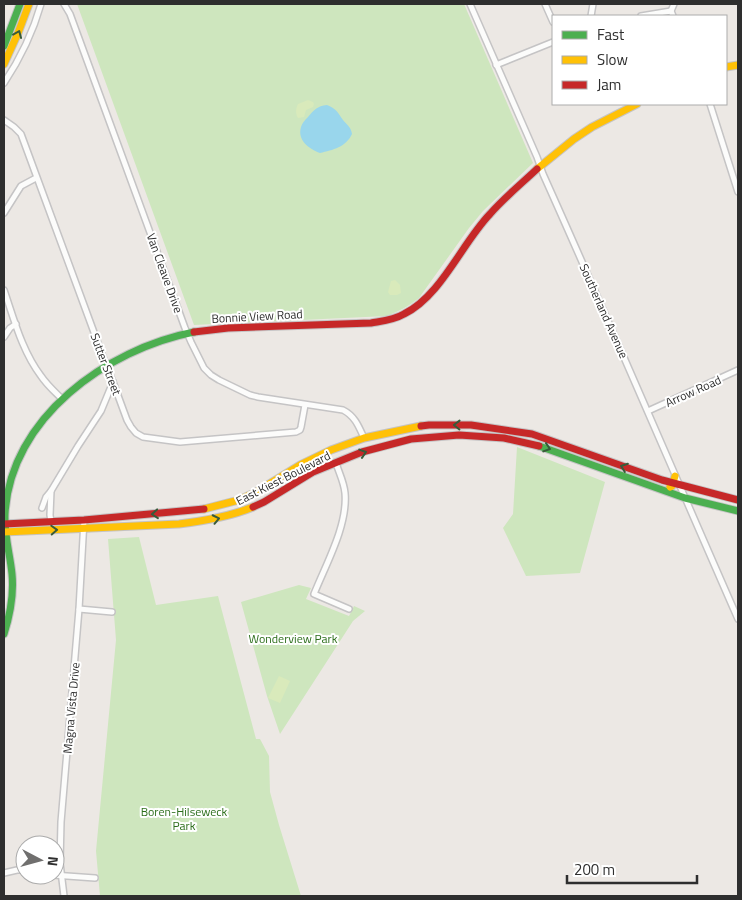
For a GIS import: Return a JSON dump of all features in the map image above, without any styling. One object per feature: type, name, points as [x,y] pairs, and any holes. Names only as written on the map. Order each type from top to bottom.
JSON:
[{"type":"main road","points":[[4,46],[20,4]]},
{"type":"main road","points":[[4,64],[30,4]]},
{"type":"main road","name":"Bonnie View Road","points":[[4,634],[7,611],[12,596],[12,576],[4,528],[6,502],[12,474],[33,434],[62,399],[75,388],[106,365],[138,349],[187,333],[223,329],[371,323],[397,318],[414,309],[431,294],[489,214],[540,166],[592,127],[635,105]]},
{"type":"main road","name":"East Kiest Boulevard","points":[[4,528],[51,522],[205,509],[239,500],[256,492],[300,465],[331,450],[364,438],[429,425],[472,425],[506,429],[540,437],[726,498],[738,500]]},
{"type":"main road","points":[[504,438],[506,429]]},
{"type":"main road","name":"East Kiest Boulevard","points":[[4,528],[84,528],[181,524],[206,521],[241,512],[264,502],[313,472],[362,452],[411,439],[459,435],[504,438],[550,449],[689,501],[738,511]]},
{"type":"main road","points":[[641,482],[651,482],[669,488],[676,481]]},
{"type":"main road","points":[[689,501],[701,495],[718,500],[726,498]]},
{"type":"street","points":[[4,83],[22,53],[41,4]]},
{"type":"street","name":"Van Cleave Drive","points":[[64,4],[70,14],[187,333],[204,368],[219,380],[250,395],[343,410],[357,423],[364,438]]},
{"type":"street","name":"Southerland Avenue","points":[[470,4],[648,411],[676,481],[689,501],[738,619]]},
{"type":"street","points":[[545,4],[552,20]]},
{"type":"street","points":[[656,15],[672,14],[674,4]]},
{"type":"street","points":[[496,66],[552,42]]},
{"type":"street","points":[[710,105],[738,192]]},
{"type":"street","name":"Sutter Street","points":[[4,120],[21,134],[127,420],[136,433],[143,437],[172,442],[298,431],[301,427],[305,405]]},
{"type":"street","points":[[4,213],[21,186],[36,178]]},
{"type":"street","points":[[4,290],[24,346],[34,366],[50,388],[62,399]]},
{"type":"street","points":[[4,337],[10,328],[16,324]]},
{"type":"street","name":"Arrow Road","points":[[648,411],[738,370]]},
{"type":"street","points":[[42,508],[46,497],[101,411],[113,382]]},
{"type":"street","points":[[336,463],[345,493],[343,522],[314,594],[349,609]]},
{"type":"street","points":[[51,491],[51,522]]},
{"type":"street","name":"Magna Vista Drive","points":[[61,835],[79,609],[84,520]]},
{"type":"street","points":[[79,609],[112,612]]},
{"type":"street","points":[[65,876],[95,878]]},
{"type":"green space","points":[[77,4],[464,4],[533,163],[483,211],[419,298],[396,312],[387,316],[194,325]]},
{"type":"green space","points":[[308,100],[313,102],[313,107],[306,110],[304,117],[298,118],[296,111],[298,104]]},
{"type":"green space","points":[[395,280],[400,285],[401,293],[390,295],[388,292],[391,281]]},
{"type":"green space","points":[[517,447],[605,482],[580,573],[526,576],[503,528],[513,514]]},
{"type":"green space","name":"Boren-Hilseweck Park","points":[[139,537],[156,605],[218,596],[256,739],[260,739],[269,756],[270,792],[301,896],[100,896],[96,851],[116,640],[108,539]]},
{"type":"green space","name":"Wonderview Park","points":[[299,585],[311,588],[306,599],[349,616],[354,606],[365,611],[353,621],[280,734],[267,696],[241,602]]},
{"type":"green space","points":[[279,676],[290,681],[280,703],[268,698]]},
{"type":"water","points":[[327,105],[337,111],[350,128],[352,134],[343,145],[320,153],[302,140],[300,132],[303,123],[314,110]]},
{"type":"traffic: fast","points":[[4,46],[20,4]]},
{"type":"traffic: fast","points":[[4,634],[12,597],[12,574],[5,529],[5,514],[11,479],[24,447],[44,419],[69,393],[97,372],[128,354],[161,341],[194,332]]},
{"type":"traffic: fast","points":[[539,446],[685,498],[738,511]]},
{"type":"traffic: slow","points":[[4,64],[29,4]]},
{"type":"traffic: slow","points":[[727,67],[738,65]]},
{"type":"traffic: slow","points":[[537,169],[592,127],[635,105]]},
{"type":"traffic: slow","points":[[204,509],[239,500],[256,492],[300,465],[331,450],[364,438],[421,426]]},
{"type":"traffic: slow","points":[[670,487],[675,476]]},
{"type":"traffic: slow","points":[[4,532],[179,524],[216,518],[253,507]]},
{"type":"traffic: jam","points":[[194,332],[228,328],[371,323],[400,316],[417,306],[429,295],[480,226],[501,202],[537,169]]},
{"type":"traffic: jam","points":[[421,426],[471,425],[532,434],[662,480],[738,500]]},
{"type":"traffic: jam","points":[[253,507],[313,472],[362,452],[411,439],[459,435],[504,438],[539,446]]},
{"type":"traffic: jam","points":[[4,524],[84,520],[204,509]]}]
